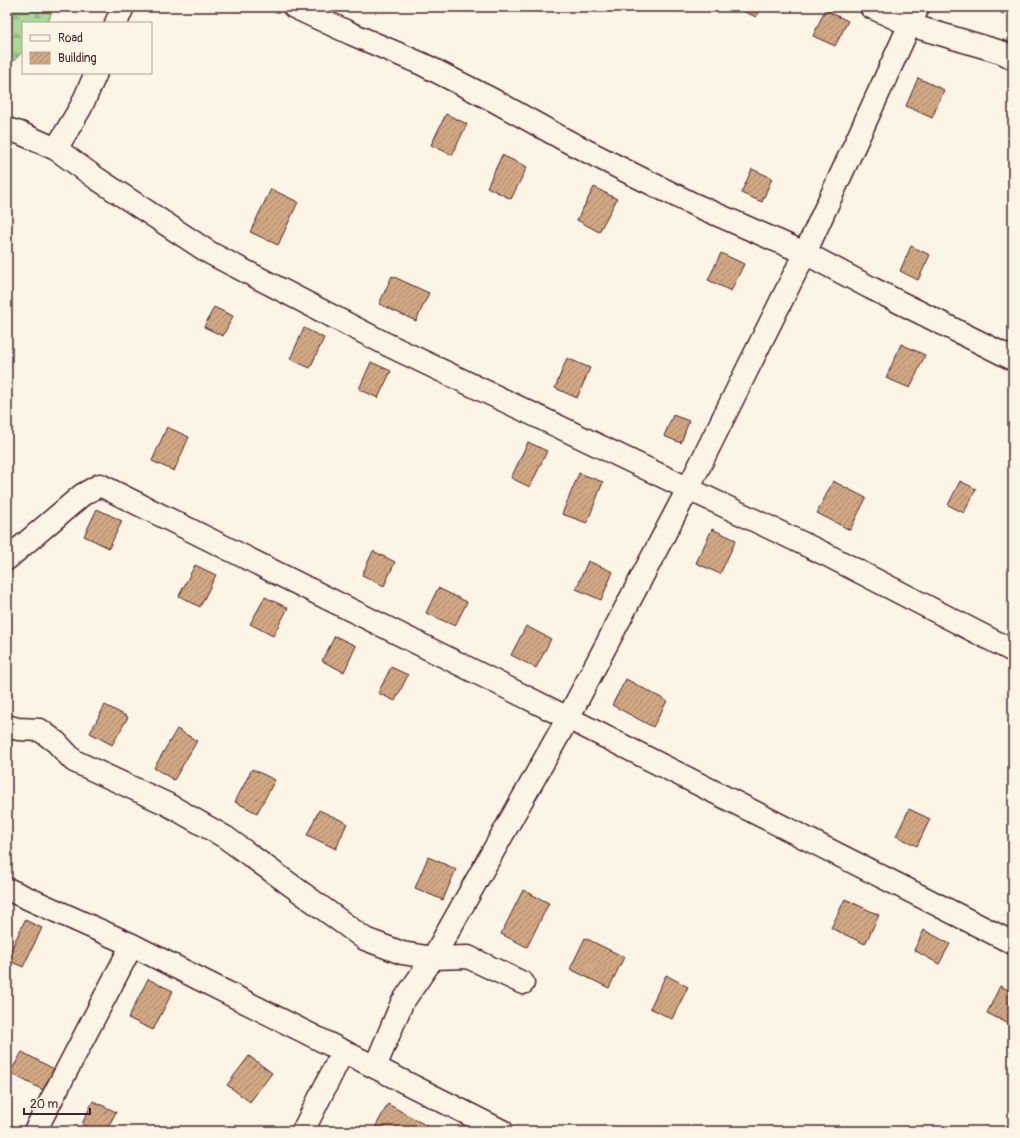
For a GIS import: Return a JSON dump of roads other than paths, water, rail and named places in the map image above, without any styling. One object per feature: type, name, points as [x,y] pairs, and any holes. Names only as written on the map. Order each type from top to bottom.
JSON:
[{"type":"street","points":[[116,22],[123,7]]},
{"type":"street","points":[[294,7],[437,71],[567,141],[687,201],[805,253],[871,288],[1013,358]]},
{"type":"street","points":[[871,7],[914,16],[1013,58]]},
{"type":"street","points":[[375,1067],[402,1003],[433,958],[568,718],[688,489],[805,253],[914,16]]},
{"type":"street","points":[[56,149],[82,107],[96,74]]},
{"type":"street","points":[[7,129],[20,132],[56,149],[96,178],[210,253],[386,344],[827,555],[1013,651]]},
{"type":"street","points":[[7,559],[82,495],[100,485],[568,718],[1013,943]]},
{"type":"street","points":[[7,726],[18,729],[40,730],[56,742],[74,762],[167,804],[225,837],[365,939],[402,953],[433,958],[468,957],[523,983]]},
{"type":"street","points":[[7,889],[132,945],[502,1131]]},
{"type":"street","points":[[35,1131],[132,945]]},
{"type":"street","points":[[303,1131],[344,1051]]}]
